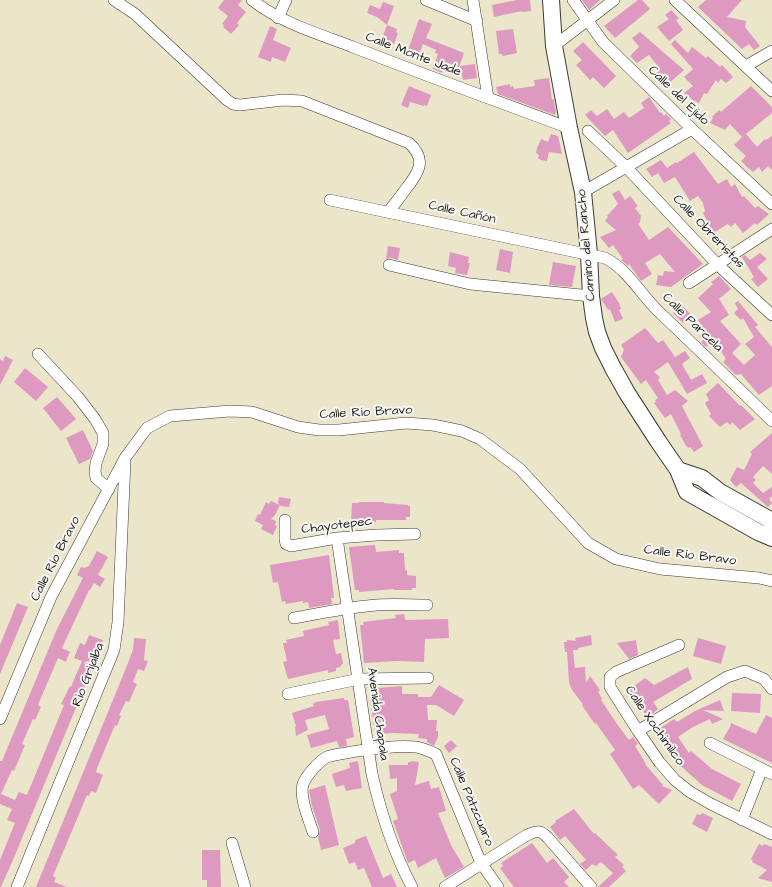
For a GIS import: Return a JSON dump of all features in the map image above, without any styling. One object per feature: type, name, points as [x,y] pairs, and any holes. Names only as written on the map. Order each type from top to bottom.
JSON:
[{"type":"main road","name":"Camino del Rancho","points":[[551,0],[554,46],[569,128],[583,192],[589,254],[591,296],[597,332],[613,368],[658,441],[678,470],[687,492],[758,532],[772,538]]},
{"type":"main road","points":[[678,470],[702,478],[720,492],[772,522]]},
{"type":"street","points":[[114,0],[135,14],[233,104],[240,105],[288,99],[302,101],[409,144],[415,148],[419,156],[420,164],[417,175],[388,212]]},
{"type":"street","name":"Calle Monte Jade","points":[[252,0],[261,8],[278,18],[569,128]]},
{"type":"street","points":[[278,18],[286,0]]},
{"type":"street","points":[[426,0],[477,21]]},
{"type":"street","points":[[474,0],[488,98]]},
{"type":"street","name":"Calle del Ejido","points":[[573,0],[603,42],[692,129],[772,204]]},
{"type":"street","points":[[554,46],[614,0]]},
{"type":"street","points":[[675,0],[772,91]]},
{"type":"street","points":[[746,66],[772,51]]},
{"type":"street","points":[[583,192],[692,129]]},
{"type":"street","name":"Calle Obreristas","points":[[588,131],[626,167],[718,264],[772,315]]},
{"type":"street","name":"Calle Cañón","points":[[330,200],[589,254]]},
{"type":"street","points":[[689,283],[772,228]]},
{"type":"street","name":"Calle Parcela","points":[[589,254],[612,261],[635,284],[657,310],[772,420]]},
{"type":"street","points":[[389,265],[470,284],[591,296]]},
{"type":"street","points":[[38,354],[78,396],[95,419],[102,433],[103,444],[96,463],[96,478],[109,489]]},
{"type":"street","name":"Calle Río Bravo","points":[[0,719],[51,597],[125,458],[147,428],[170,416],[230,411],[252,412],[298,427],[319,430],[339,430],[406,423],[433,425],[462,431],[480,439],[520,469],[588,543],[616,559],[660,569],[759,578],[772,581]]},
{"type":"street","name":"Rio Grijalba","points":[[17,887],[114,650],[118,622],[125,458]]},
{"type":"street","name":"Chayotepec","points":[[285,520],[286,544],[291,546],[337,538],[415,534]]},
{"type":"street","name":"Avenida Chapala","points":[[337,538],[359,679],[368,750],[379,804],[389,837],[412,887]]},
{"type":"street","points":[[294,618],[347,608],[387,604],[427,605]]},
{"type":"street","name":"Calle Xochimilco","points":[[679,645],[616,672],[610,677],[610,687],[660,763],[675,780],[690,792],[742,820],[772,834]]},
{"type":"street","points":[[638,731],[727,677],[745,671],[764,679],[772,689]]},
{"type":"street","points":[[288,694],[359,679],[428,678]]},
{"type":"street","points":[[710,742],[772,774]]},
{"type":"street","name":"Calle Pátzcuaro","points":[[313,832],[303,798],[303,785],[314,768],[327,757],[368,750],[417,747],[428,750],[436,754],[481,863],[498,887]]},
{"type":"street","points":[[742,820],[762,769]]},
{"type":"street","points":[[445,887],[481,863],[527,835],[537,831],[543,832],[591,887]]},
{"type":"street","points":[[232,843],[245,887]]},
{"type":"building","points":[[224,0],[242,0],[238,5],[246,12],[237,23],[239,25],[231,34],[223,27],[224,25],[222,24],[228,16],[218,8]]},
{"type":"building","points":[[517,0],[530,0],[531,11],[522,11],[494,17],[492,5]]},
{"type":"building","points":[[582,0],[600,0],[589,10]]},
{"type":"building","points":[[638,0],[642,0],[650,9],[615,38],[604,26]]},
{"type":"building","points":[[706,0],[742,0],[727,17],[746,21],[745,27],[760,46],[754,50],[749,44],[742,49],[698,7]]},
{"type":"building","points":[[383,2],[394,6],[387,25],[377,17],[367,13],[370,5],[380,9]]},
{"type":"building","points":[[671,10],[679,18],[676,20],[683,30],[669,41],[657,27],[669,19],[665,15]]},
{"type":"building","points":[[419,19],[432,24],[426,38],[464,53],[459,67],[448,63],[446,71],[443,70],[442,73],[433,69],[438,54],[435,53],[436,50],[423,44],[418,57],[407,53]]},
{"type":"building","points":[[387,25],[397,29],[396,32],[398,33],[394,44],[381,41]]},
{"type":"building","points":[[270,26],[277,29],[273,40],[291,48],[285,62],[272,57],[271,62],[258,57]]},
{"type":"building","points":[[513,29],[517,53],[503,56],[502,54],[499,54],[496,31]]},
{"type":"building","points":[[640,32],[684,70],[666,86],[654,75],[660,69],[649,55],[637,63],[630,56],[639,47],[632,38]]},
{"type":"building","points":[[675,40],[688,53],[692,47],[706,58],[708,56],[720,67],[722,65],[733,77],[726,83],[721,79],[718,83],[716,80],[707,94],[704,93],[699,103],[693,100],[684,93],[693,86],[684,77],[693,69],[671,44]]},
{"type":"building","points":[[583,42],[616,76],[604,88],[593,77],[590,80],[576,65],[582,60],[573,51]]},
{"type":"building","points":[[475,64],[477,78],[463,80],[460,66]]},
{"type":"building","points":[[549,78],[552,100],[554,99],[556,111],[555,115],[498,94],[496,87],[510,84],[510,87],[513,86],[514,89],[535,86],[534,80]]},
{"type":"building","points":[[409,86],[431,95],[427,106],[410,102],[408,108],[401,105]]},
{"type":"building","points":[[751,86],[772,107],[772,113],[746,134],[757,147],[765,139],[766,140],[772,136],[772,170],[768,166],[762,172],[759,167],[753,172],[741,161],[746,156],[734,145],[742,137],[730,124],[725,130],[710,123],[713,118],[712,117],[719,110],[721,112]]},
{"type":"building","points":[[649,97],[660,113],[661,112],[664,116],[666,114],[671,119],[669,121],[671,123],[628,153],[613,130],[605,136],[585,115],[591,110],[597,116],[607,109],[614,119],[624,112],[629,118],[644,108],[641,103]]},
{"type":"building","points":[[551,134],[558,136],[562,154],[549,152],[547,161],[541,160],[538,158],[539,155],[536,153],[537,148],[541,139],[548,142]]},
{"type":"building","points":[[694,152],[718,184],[727,179],[731,187],[735,184],[742,197],[744,196],[755,208],[758,206],[769,214],[757,225],[755,223],[743,233],[735,223],[731,227],[728,224],[713,233],[703,213],[705,211],[703,203],[698,196],[690,201],[675,177],[664,183],[658,173],[652,177],[646,169],[661,160],[667,168]]},
{"type":"building","points":[[619,190],[625,200],[630,196],[638,206],[635,208],[641,216],[638,224],[649,240],[668,227],[703,264],[671,287],[656,285],[658,275],[663,276],[664,271],[675,272],[660,254],[645,263],[652,274],[641,281],[629,264],[628,266],[621,260],[623,259],[613,245],[609,248],[600,237],[616,230],[605,221],[608,217],[607,216],[618,204],[612,194]]},
{"type":"building","points":[[388,246],[400,248],[398,260],[391,258],[386,259]]},
{"type":"building","points":[[500,249],[513,252],[510,273],[496,270]]},
{"type":"building","points":[[450,252],[469,257],[468,263],[470,263],[467,275],[455,273],[456,268],[448,266]]},
{"type":"building","points":[[760,253],[767,259],[757,267],[768,279],[758,287],[751,279],[754,277],[742,257],[745,255],[750,260]]},
{"type":"building","points":[[553,262],[576,266],[572,287],[549,285]]},
{"type":"building","points":[[719,276],[731,289],[719,299],[729,315],[720,321],[741,344],[732,353],[744,365],[755,355],[745,344],[754,337],[743,318],[741,320],[734,313],[738,309],[735,303],[738,301],[758,325],[755,327],[772,347],[772,386],[759,395],[741,374],[736,375],[723,362],[726,359],[714,341],[706,347],[701,342],[703,340],[699,336],[706,332],[698,320],[711,312],[698,298],[713,284],[711,282]]},
{"type":"building","points":[[612,292],[619,303],[621,309],[619,310],[623,319],[615,322],[610,309],[608,310],[601,299]]},
{"type":"building","points":[[682,305],[691,315],[683,323],[673,313]]},
{"type":"building","points":[[645,328],[658,343],[663,340],[675,357],[685,351],[690,358],[682,364],[691,380],[702,374],[707,383],[687,394],[668,362],[654,372],[660,377],[658,380],[667,395],[675,390],[688,401],[682,406],[703,446],[694,452],[685,444],[671,414],[665,418],[654,403],[658,398],[646,380],[641,384],[621,357],[624,350],[621,345]]},
{"type":"building","points":[[5,356],[13,360],[0,385],[0,359],[3,361]]},
{"type":"building","points":[[25,368],[48,387],[36,401],[14,382]]},
{"type":"building","points":[[718,383],[755,419],[740,430],[732,422],[730,425],[727,422],[720,427],[709,416],[711,414],[705,403],[709,400],[706,394]]},
{"type":"building","points":[[57,397],[76,419],[61,431],[43,408]]},
{"type":"building","points":[[83,430],[93,451],[90,459],[79,464],[66,438]]},
{"type":"building","points":[[772,433],[772,474],[763,466],[753,477],[756,480],[753,483],[763,493],[772,487],[772,496],[769,499],[772,503],[768,507],[741,483],[736,487],[730,480],[737,467],[744,470],[752,454],[750,452]]},
{"type":"building","points":[[279,497],[291,499],[289,507],[281,506],[278,503]]},
{"type":"building","points":[[271,501],[280,505],[275,515],[271,519],[276,521],[275,525],[277,526],[273,535],[261,529],[263,525],[255,521],[258,514],[260,515],[266,502],[269,504]]},
{"type":"building","points":[[384,502],[408,505],[410,506],[410,517],[406,517],[406,520],[376,520],[376,522],[351,523],[352,503]]},
{"type":"building","points":[[375,545],[376,552],[399,550],[399,553],[404,553],[405,570],[407,570],[407,575],[416,576],[416,588],[412,588],[412,590],[394,589],[359,592],[359,590],[355,590],[349,547]]},
{"type":"building","points":[[97,551],[108,557],[98,575],[105,579],[100,587],[94,583],[89,590],[62,648],[70,652],[66,662],[58,658],[38,705],[41,707],[35,720],[33,719],[22,744],[25,745],[14,771],[12,770],[1,794],[15,800],[19,792],[27,795],[64,705],[61,704],[70,686],[71,687],[82,661],[74,658],[80,643],[85,645],[89,635],[103,640],[13,860],[0,887],[0,860],[15,823],[7,820],[12,809],[0,804],[0,761],[2,761],[57,629],[83,578],[77,575],[81,567],[84,568],[89,566]]},
{"type":"building","points":[[329,555],[334,598],[331,598],[332,604],[309,608],[308,602],[303,603],[303,601],[286,604],[285,601],[282,602],[278,582],[273,583],[270,565]]},
{"type":"building","points":[[17,603],[28,607],[0,674],[0,645]]},
{"type":"building","points":[[404,614],[405,620],[448,619],[449,638],[425,639],[424,662],[397,661],[364,663],[360,625],[364,625],[363,622],[396,618],[395,615]]},
{"type":"building","points":[[338,620],[340,639],[333,640],[336,654],[341,653],[343,663],[340,667],[336,668],[336,671],[328,673],[328,670],[288,679],[283,662],[287,661],[283,643],[287,643],[286,640],[304,636],[303,631],[329,625],[328,622]]},
{"type":"building","points":[[591,635],[592,645],[578,648],[578,650],[573,650],[575,668],[585,667],[586,683],[590,676],[600,690],[598,692],[602,699],[601,700],[617,724],[629,740],[633,737],[638,744],[635,746],[645,764],[663,785],[662,786],[672,790],[659,804],[639,785],[633,789],[610,754],[615,750],[572,690],[569,682],[567,652],[565,652],[564,642],[567,642],[567,640],[576,641],[575,638]]},
{"type":"building","points":[[134,638],[146,639],[144,660],[148,661],[144,671],[138,669],[133,682],[137,684],[129,702],[126,701],[119,715],[121,716],[117,726],[115,725],[97,768],[96,772],[103,775],[96,793],[91,791],[89,796],[87,795],[53,876],[56,878],[54,882],[67,887],[36,887],[124,673],[133,650]]},
{"type":"building","points":[[698,638],[726,646],[721,664],[693,656]]},
{"type":"building","points":[[636,640],[638,655],[629,659],[617,643]]},
{"type":"building","points":[[688,667],[692,679],[653,702],[658,709],[650,716],[647,713],[645,714],[629,690],[645,678],[654,685]]},
{"type":"building","points":[[439,685],[464,700],[454,716],[436,705],[427,705],[428,720],[437,720],[436,731],[438,731],[438,737],[434,746],[427,742],[427,739],[418,738],[419,734],[375,733],[370,699],[374,698],[374,696],[379,696],[378,688],[402,686],[402,694],[418,694],[418,697],[431,697]]},
{"type":"building","points":[[732,693],[761,694],[760,713],[731,711]]},
{"type":"building","points":[[344,698],[344,700],[348,700],[354,737],[346,739],[347,746],[339,747],[337,741],[311,748],[307,735],[329,729],[325,715],[305,720],[308,730],[296,736],[296,726],[292,713],[314,706],[313,704],[316,702]]},
{"type":"building","points":[[720,700],[724,711],[703,710],[723,719],[712,724],[710,719],[693,727],[678,737],[689,753],[691,751],[712,769],[741,784],[732,801],[702,785],[673,759],[676,757],[659,734],[661,732],[659,729],[674,719],[677,722],[695,711]]},
{"type":"building","points":[[766,715],[772,718],[772,763],[723,739],[730,728],[731,723],[756,734]]},
{"type":"building","points":[[451,740],[457,746],[449,753],[444,746]]},
{"type":"building","points":[[358,761],[362,788],[346,791],[344,785],[336,787],[332,774],[350,768],[349,763]]},
{"type":"building","points":[[408,762],[419,762],[415,785],[429,781],[431,789],[439,787],[446,811],[438,813],[451,845],[464,867],[445,878],[436,858],[418,868],[415,860],[408,863],[393,821],[398,819],[390,794],[397,791],[397,778],[390,779],[389,765],[408,765]]},
{"type":"building","points":[[325,785],[339,845],[321,850],[318,837],[320,830],[312,806],[309,790]]},
{"type":"building","points":[[477,806],[480,814],[473,817],[470,808]]},
{"type":"building","points":[[574,809],[594,834],[595,833],[618,855],[615,857],[624,865],[622,867],[626,871],[609,887],[598,887],[613,873],[601,862],[596,866],[592,864],[586,870],[580,864],[586,860],[565,836],[560,840],[550,827],[556,822],[555,821]]},
{"type":"building","points":[[702,813],[713,818],[707,832],[692,824],[697,814],[700,815]]},
{"type":"building","points":[[366,836],[383,878],[391,874],[397,887],[372,887],[364,868],[358,870],[355,862],[349,864],[343,848],[355,843],[355,840]]},
{"type":"building","points":[[532,843],[547,863],[553,858],[569,877],[564,882],[569,887],[514,887],[500,868],[503,866],[501,863]]},
{"type":"building","points":[[759,844],[772,847],[772,882],[758,878],[767,870],[752,862],[753,860],[751,859]]},
{"type":"building","points":[[202,850],[220,850],[221,887],[207,887],[207,880],[202,880]]}]
